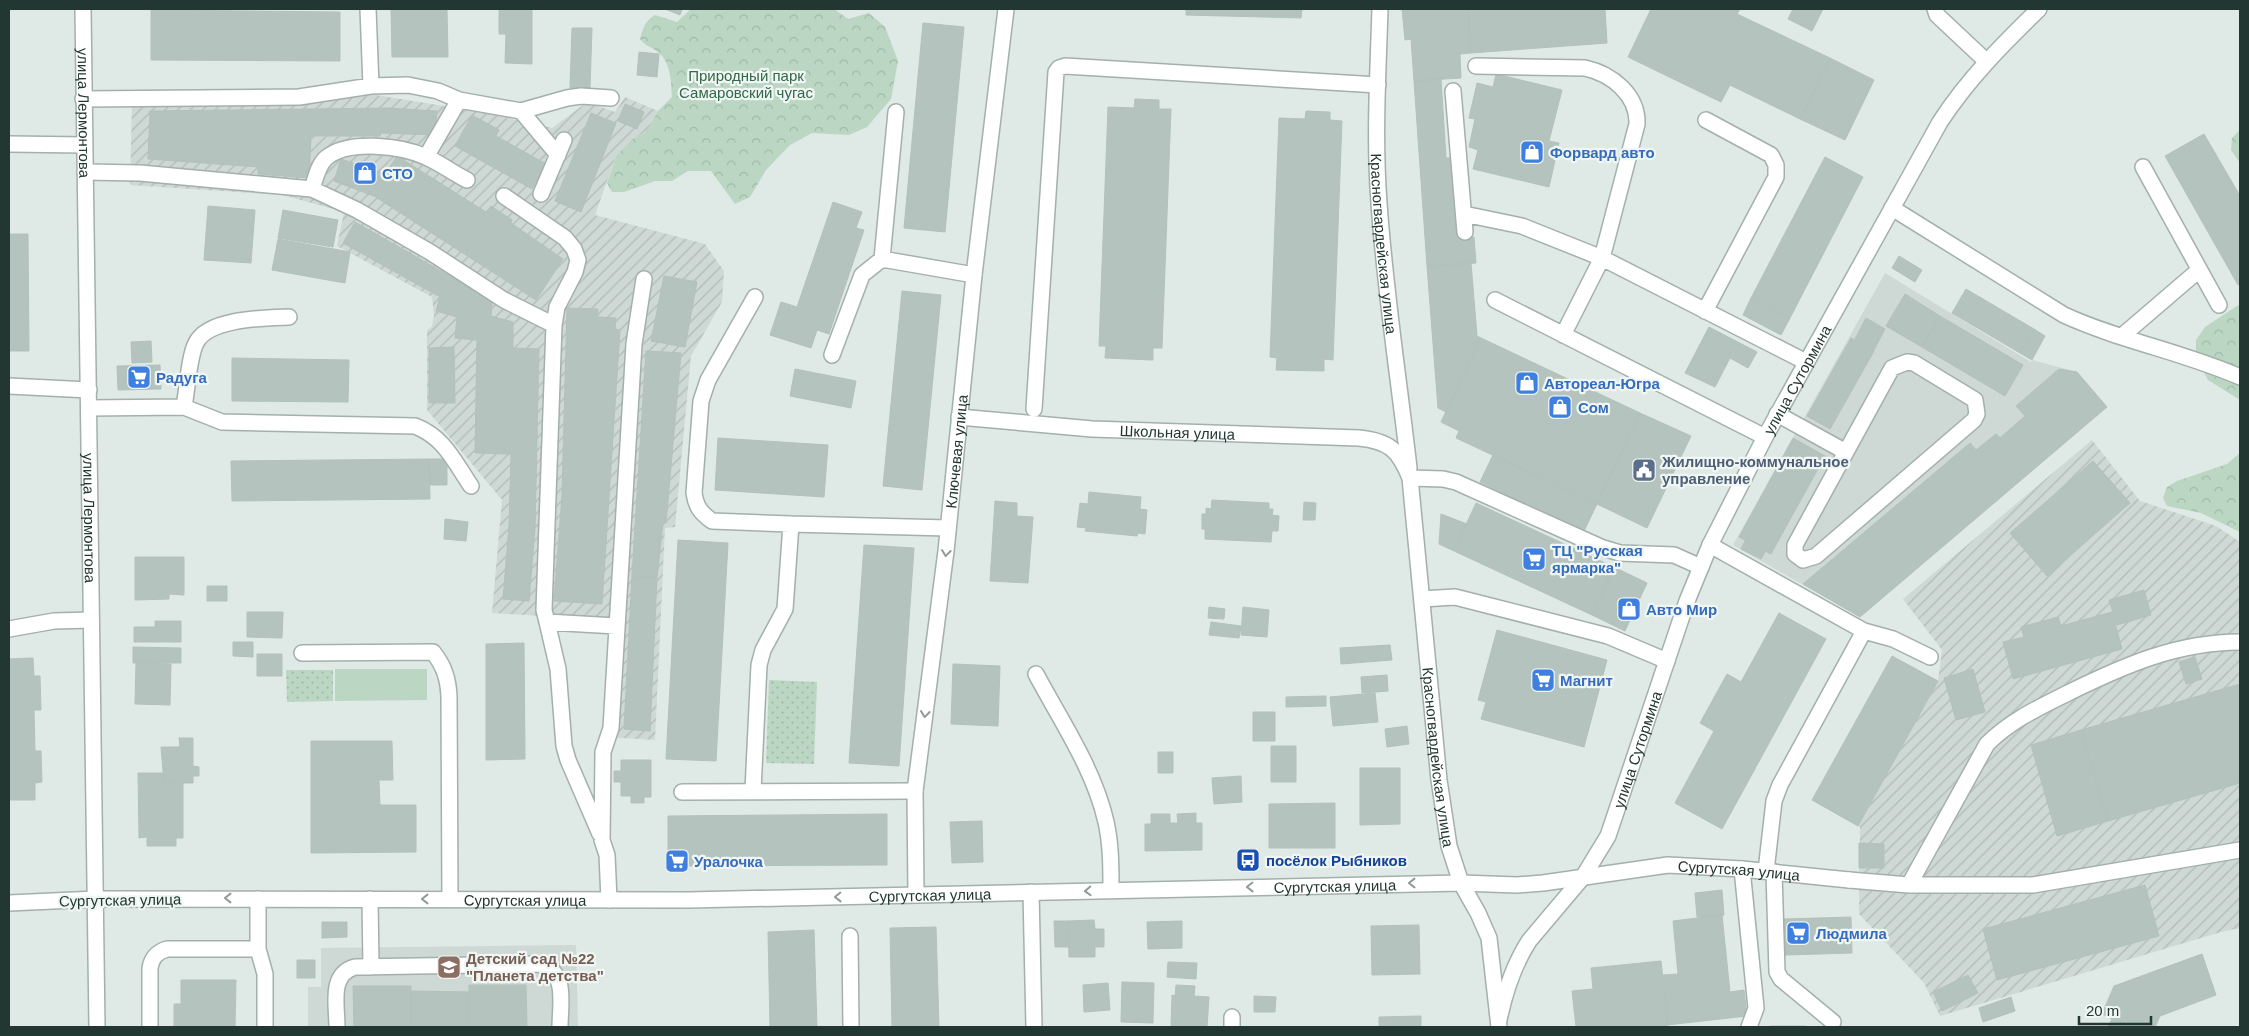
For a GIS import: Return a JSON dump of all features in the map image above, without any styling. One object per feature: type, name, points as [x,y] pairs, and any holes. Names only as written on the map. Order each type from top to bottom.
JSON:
[{"type":"street","name":"улица Лермонтова","points":[[83,9],[97,1027]]},
{"type":"street","points":[[368,9],[371,86]]},
{"type":"street","name":"Ключевая улица","points":[[916,895],[915,791],[948,528],[974,275],[1006,9]]},
{"type":"street","name":"Красногвардейская улица","points":[[1380,9],[1378,85],[1379,201],[1384,263],[1410,478],[1445,824],[1453,864],[1489,938],[1498,1025]]},
{"type":"street","name":"улица Сутормина","points":[[1498,1025],[1506,991],[1521,953],[1583,877],[1608,836],[1700,567],[1777,414],[1940,122],[1959,93],[1986,61],[2039,9]]},
{"type":"street","points":[[1932,11],[1986,61]]},
{"type":"street","points":[[1034,408],[1056,82],[1059,68],[1065,66],[1378,85]]},
{"type":"street","points":[[1476,66],[1585,68],[1596,70],[1618,85],[1631,97],[1637,114],[1637,124],[1602,258],[1563,335]]},
{"type":"street","points":[[83,99],[299,97],[371,86],[408,85],[438,91],[459,100],[521,111],[567,98],[581,96],[611,98]]},
{"type":"street","points":[[1453,91],[1465,232]]},
{"type":"street","points":[[426,157],[459,100]]},
{"type":"street","points":[[521,111],[558,155]]},
{"type":"street","points":[[832,356],[862,275],[882,259],[896,112]]},
{"type":"street","points":[[1706,120],[1770,155],[1776,165],[1776,176],[1706,311]]},
{"type":"street","points":[[541,194],[564,140]]},
{"type":"street","points":[[9,144],[84,145]]},
{"type":"street","points":[[312,189],[325,159],[339,151],[363,146],[400,148],[426,157],[467,180]]},
{"type":"street","points":[[2143,167],[2219,305]]},
{"type":"street","points":[[85,172],[140,173],[312,189],[357,210],[430,252],[504,300],[554,325]]},
{"type":"street","points":[[504,196],[564,238],[574,248],[578,260],[575,272],[557,307],[554,325],[542,596],[558,669],[564,746],[607,855],[609,900]]},
{"type":"street","points":[[1892,208],[2049,306],[2090,327],[2216,366],[2240,377]]},
{"type":"street","points":[[1464,214],[1522,226],[1602,258],[1806,362]]},
{"type":"street","points":[[882,259],[974,275]]},
{"type":"street","points":[[2122,336],[2199,270]]},
{"type":"street","points":[[602,840],[603,752],[611,728],[634,344],[644,279]]},
{"type":"street","points":[[755,297],[708,380],[701,400],[694,493],[696,505],[702,514],[712,521],[948,528]]},
{"type":"street","points":[[1495,300],[1765,437]]},
{"type":"street","points":[[184,407],[195,343],[203,333],[217,326],[252,318],[289,316]]},
{"type":"street","points":[[1914,363],[1976,400],[1977,414],[1974,420],[1816,556],[1802,560],[1795,554],[1795,545],[1846,452],[1892,368],[1899,364],[1914,363]]},
{"type":"street","points":[[9,386],[89,390]]},
{"type":"street","points":[[89,408],[184,407],[222,422],[415,426],[430,432],[443,444],[471,486]]},
{"type":"street","points":[[1777,414],[1846,452]]},
{"type":"street","name":"Школьная улица","points":[[959,417],[1092,429],[1359,438],[1380,441],[1394,449]]},
{"type":"street","name":"Красногвардейская улица","points":[[1394,449],[1404,463],[1410,478]]},
{"type":"street","points":[[1410,478],[1443,479],[1456,482],[1603,548],[1620,553],[1674,555],[1700,567]]},
{"type":"street","points":[[753,790],[759,665],[764,650],[786,609],[791,524]]},
{"type":"street","points":[[1710,545],[1864,631],[1894,638],[1930,657]]},
{"type":"street","points":[[1422,599],[1455,597],[1608,636],[1667,661]]},
{"type":"street","points":[[9,629],[54,620],[91,620]]},
{"type":"street","points":[[547,622],[616,626]]},
{"type":"street","points":[[1833,1022],[1781,979],[1777,972],[1770,872],[1774,801],[1780,785],[1864,631]]},
{"type":"street","points":[[1909,885],[1987,744],[2002,730],[2025,714],[2121,667],[2187,647],[2240,642]]},
{"type":"street","points":[[302,653],[433,652],[442,664],[448,696],[450,899]]},
{"type":"street","points":[[1036,674],[1091,776],[1099,797],[1109,838],[1111,890]]},
{"type":"street","points":[[682,792],[753,790],[915,791]]},
{"type":"street","name":"Сургутская улица","points":[[9,903],[96,899],[609,900],[1461,883],[1517,885],[1668,866],[1742,869],[1909,885],[2033,885],[2240,850]]},
{"type":"street","points":[[1742,869],[1756,1008],[1749,1027]]},
{"type":"street","points":[[1032,892],[1034,1027]]},
{"type":"street","points":[[258,899],[258,949],[265,974],[265,1027]]},
{"type":"street","points":[[370,899],[371,967]]},
{"type":"street","points":[[850,936],[851,1027]]},
{"type":"street","points":[[150,1027],[150,968],[152,959],[160,951],[167,949],[258,949]]},
{"type":"street","points":[[337,1027],[336,984],[340,975],[345,970],[355,967],[540,964],[550,967],[557,973],[560,981],[560,1027]]},
{"type":"shaded area","points":[[376,95],[481,112],[552,128],[587,102],[615,112],[625,97],[658,111],[647,131],[631,140],[616,156],[595,215],[705,244],[724,271],[722,302],[691,356],[675,527],[665,528],[655,740],[605,737],[612,620],[492,613],[502,500],[427,410],[427,331],[432,326],[434,316],[432,297],[337,246],[344,212],[283,195],[130,185],[132,102]]},
{"type":"shaded area","points":[[1885,273],[2031,362],[2032,360],[2077,372],[2107,407],[1860,617],[1733,545]]},
{"type":"shaded area","points":[[2092,440],[2140,501],[2216,526],[2240,542],[2240,928],[2221,932],[1940,1016],[1924,983],[1859,914],[1860,827],[1858,826],[1938,681],[1942,650],[1903,599]]},
{"type":"shaded area","name":"Детский сад №22 \"Планета детства\"","points":[[576,945],[578,1027],[308,1027],[308,987],[321,987],[321,948]]},
{"type":"green space","name":"Природный парк Самаровский чугас","points":[[691,9],[834,9],[848,19],[869,13],[885,27],[898,61],[891,99],[867,127],[849,135],[812,133],[790,145],[766,170],[750,197],[735,204],[711,171],[688,171],[672,181],[655,181],[624,192],[612,192],[607,183],[616,156],[631,140],[647,131],[658,111],[672,97],[670,74],[664,58],[640,39],[643,28],[655,15],[677,22]]},
{"type":"green space","points":[[2240,130],[2240,163],[2231,150],[2232,138]]},
{"type":"green space","points":[[2240,304],[2240,400],[2208,380],[2196,358],[2196,340],[2205,327]]},
{"type":"green space","points":[[2240,453],[2240,532],[2201,513],[2167,506],[2163,498],[2167,487],[2177,481],[2227,464]]},
{"type":"green space","points":[[335,669],[427,669],[427,700],[335,701]]},
{"type":"green space","points":[[286,670],[333,670],[333,701],[287,702]]},
{"type":"green space","points":[[769,680],[817,682],[814,764],[766,763]]},
{"type":"building","points":[[391,9],[447,9],[448,57],[392,57]]},
{"type":"building","points":[[499,9],[532,9],[532,64],[505,63],[506,34],[499,34]]},
{"type":"building","points":[[665,9],[682,9],[680,15]]},
{"type":"building","points":[[1186,9],[1302,9],[1301,18],[1186,15]]},
{"type":"building","points":[[1402,9],[1468,9],[1471,53],[1460,54],[1461,78],[1414,81],[1411,39],[1405,40]]},
{"type":"building","points":[[1468,9],[1605,9],[1607,43],[1471,53]]},
{"type":"building","points":[[1651,9],[1740,9],[1737,14],[1830,58],[1800,119],[1730,85],[1721,102],[1628,57]]},
{"type":"building","points":[[1793,9],[1823,9],[1812,31],[1788,19]]},
{"type":"building","points":[[151,10],[340,12],[340,61],[151,60]]},
{"type":"building","points":[[923,23],[964,27],[945,232],[904,228]]},
{"type":"building","points":[[572,28],[592,28],[590,88],[570,88]]},
{"type":"building","points":[[639,52],[659,54],[657,77],[637,75]]},
{"type":"building","points":[[1830,58],[1874,80],[1845,140],[1800,119]]},
{"type":"building","points":[[1496,74],[1562,90],[1549,141],[1559,143],[1549,187],[1473,169],[1478,150],[1469,147],[1475,119],[1469,118],[1477,83],[1493,87]]},
{"type":"building","points":[[1441,79],[1446,158],[1452,158],[1458,238],[1474,237],[1476,263],[1427,266],[1414,81]]},
{"type":"building","points":[[1135,99],[1159,100],[1159,109],[1171,109],[1162,348],[1153,348],[1153,360],[1105,358],[1106,346],[1099,346],[1108,107],[1134,108]]},
{"type":"building","points":[[625,104],[644,112],[637,129],[618,121]]},
{"type":"building","points":[[388,108],[437,111],[435,135],[381,133],[380,136],[311,136],[309,178],[258,174],[258,167],[148,159],[150,111]]},
{"type":"building","points":[[1306,111],[1330,112],[1330,120],[1342,121],[1333,360],[1324,359],[1324,371],[1276,370],[1277,358],[1270,357],[1279,118],[1305,119]]},
{"type":"building","points":[[591,113],[616,123],[581,212],[555,201]]},
{"type":"building","points":[[472,115],[499,130],[496,136],[546,164],[532,189],[455,146]]},
{"type":"building","points":[[2204,134],[2240,196],[2240,284],[2238,285],[2165,156]]},
{"type":"building","points":[[397,156],[486,212],[491,206],[512,220],[511,223],[563,259],[536,300],[374,196],[334,181],[341,159],[385,174]]},
{"type":"building","points":[[1825,157],[1863,177],[1790,318],[1751,298]]},
{"type":"building","points":[[833,202],[862,212],[856,228],[864,230],[829,334],[817,330],[811,348],[770,335],[781,302],[797,307]]},
{"type":"building","points":[[208,206],[255,210],[251,263],[204,260]]},
{"type":"building","points":[[283,210],[338,220],[333,247],[278,238]]},
{"type":"building","points":[[355,222],[492,302],[491,316],[513,322],[513,348],[539,349],[535,528],[529,601],[503,599],[509,526],[511,454],[475,453],[477,340],[455,338],[457,317],[436,311],[440,297],[343,243]]},
{"type":"building","points":[[9,234],[28,234],[29,351],[9,351]]},
{"type":"building","points":[[278,239],[350,252],[345,283],[272,270]]},
{"type":"building","points":[[1899,256],[1922,270],[1915,282],[1892,268]]},
{"type":"building","points":[[1471,263],[1477,336],[1481,338],[1446,412],[1438,408],[1427,266]]},
{"type":"building","points":[[664,276],[697,282],[685,347],[651,341]]},
{"type":"building","points":[[1966,289],[2034,329],[2020,353],[1952,313]]},
{"type":"building","points":[[902,291],[941,295],[922,490],[883,486]]},
{"type":"building","points":[[1905,294],[1940,316],[1922,347],[1886,326]]},
{"type":"building","points":[[1751,298],[1790,318],[1781,335],[1743,315]]},
{"type":"building","points":[[567,308],[598,309],[597,317],[616,318],[615,329],[620,330],[602,604],[554,601],[562,495]]},
{"type":"building","points":[[1940,316],[2023,365],[2005,396],[1922,347]]},
{"type":"building","points":[[1866,318],[1885,329],[1874,350],[1855,339]]},
{"type":"building","points":[[1709,327],[1757,352],[1748,368],[1730,358],[1715,387],[1685,373]]},
{"type":"building","points":[[2034,329],[2045,336],[2032,360],[2020,353]]},
{"type":"building","points":[[1481,338],[1640,413],[1597,504],[1456,438],[1459,431],[1441,422]]},
{"type":"building","points":[[1851,338],[1874,351],[1830,429],[1807,416]]},
{"type":"building","points":[[151,341],[152,362],[132,363],[131,342]]},
{"type":"building","points":[[454,347],[455,403],[429,403],[429,348]]},
{"type":"building","points":[[646,351],[681,353],[666,523],[663,523],[657,577],[632,576]]},
{"type":"building","points":[[232,358],[349,360],[348,402],[232,401]]},
{"type":"building","name":"Радуга","points":[[160,365],[161,389],[118,390],[117,366]]},
{"type":"building","points":[[795,369],[856,381],[851,408],[790,396]]},
{"type":"building","points":[[2059,369],[2077,372],[2107,407],[1860,617],[1803,584],[1970,443],[1976,450],[1996,434],[2000,438],[2025,416],[2016,406]]},
{"type":"building","name":"Жилищно-коммунальное управление","points":[[1640,413],[1691,436],[1647,528],[1597,504]]},
{"type":"building","points":[[718,438],[828,445],[824,497],[715,490]]},
{"type":"building","points":[[1793,438],[1825,456],[1771,554],[1739,537]]},
{"type":"building","points":[[1493,455],[1597,504],[1584,531],[1480,482]]},
{"type":"building","points":[[429,459],[430,499],[232,501],[231,461]]},
{"type":"building","points":[[429,459],[447,459],[447,485],[430,485]]},
{"type":"building","points":[[2093,461],[2130,503],[2047,576],[2010,533]]},
{"type":"building","points":[[1089,492],[1141,497],[1140,509],[1147,510],[1145,534],[1138,533],[1137,536],[1085,531],[1086,528],[1077,527],[1080,503],[1088,504]]},
{"type":"building","points":[[1212,500],[1269,503],[1269,509],[1273,509],[1272,515],[1279,516],[1278,531],[1272,531],[1271,542],[1205,539],[1205,529],[1202,529],[1202,514],[1206,514],[1206,508],[1211,509]]},
{"type":"building","points":[[995,501],[1017,503],[1017,516],[1033,517],[1028,583],[990,581]]},
{"type":"building","points":[[1304,502],[1316,503],[1315,520],[1303,520]]},
{"type":"building","name":"ТЦ \"Русская ярмарка\"","points":[[1476,503],[1614,567],[1592,615],[1454,551]]},
{"type":"building","points":[[1441,514],[1467,524],[1454,551],[1439,544]]},
{"type":"building","points":[[445,519],[468,522],[466,541],[444,539]]},
{"type":"building","points":[[678,540],[728,543],[716,761],[666,759]]},
{"type":"building","points":[[1745,541],[1765,552],[1761,559],[1741,549]]},
{"type":"building","points":[[864,545],[914,548],[899,766],[849,763]]},
{"type":"building","points":[[135,557],[184,557],[184,595],[169,594],[169,599],[135,600]]},
{"type":"building","points":[[1614,567],[1647,583],[1625,631],[1592,615]]},
{"type":"building","points":[[632,576],[657,577],[650,731],[624,729]]},
{"type":"building","points":[[207,586],[227,586],[227,601],[207,601]]},
{"type":"building","points":[[2144,590],[2151,615],[2117,625],[2109,600]]},
{"type":"building","points":[[1209,607],[1225,609],[1224,619],[1208,618]]},
{"type":"building","points":[[1243,607],[1269,610],[1267,637],[1241,635]]},
{"type":"building","points":[[247,612],[283,612],[282,638],[247,637]]},
{"type":"building","points":[[2112,612],[2122,649],[2013,679],[2003,642],[2024,637],[2021,627],[2058,617],[2061,626]]},
{"type":"building","points":[[1779,613],[1826,639],[1722,829],[1675,803],[1714,731],[1700,723],[1727,674],[1741,682]]},
{"type":"building","points":[[155,621],[181,621],[181,642],[134,642],[134,627],[155,627]]},
{"type":"building","points":[[1211,622],[1241,626],[1239,638],[1209,635]]},
{"type":"building","name":"Магнит","points":[[1497,630],[1607,660],[1584,747],[1481,719],[1486,702],[1478,700]]},
{"type":"building","points":[[233,642],[253,642],[253,657],[233,656]]},
{"type":"building","points":[[524,643],[525,759],[486,760],[486,644]]},
{"type":"building","points":[[1390,645],[1392,660],[1341,664],[1340,648]]},
{"type":"building","points":[[133,647],[181,648],[181,663],[133,663]]},
{"type":"building","points":[[257,654],[282,654],[282,676],[257,676]]},
{"type":"building","points":[[1892,656],[1938,681],[1858,826],[1812,800]]},
{"type":"building","points":[[2195,657],[2202,679],[2186,684],[2179,662]]},
{"type":"building","points":[[33,658],[34,676],[40,676],[41,710],[34,710],[35,751],[41,751],[42,782],[35,783],[35,800],[9,800],[9,659]]},
{"type":"building","points":[[136,663],[171,664],[170,705],[135,704]]},
{"type":"building","points":[[953,664],[1000,666],[998,726],[951,724]]},
{"type":"building","points":[[1973,669],[1985,712],[1956,720],[1944,678]]},
{"type":"building","points":[[1387,675],[1388,691],[1362,693],[1361,677]]},
{"type":"building","points":[[2240,684],[2240,783],[2108,821],[2081,730]]},
{"type":"building","points":[[1375,693],[1378,722],[1333,726],[1330,697]]},
{"type":"building","points":[[1326,696],[1326,706],[1286,707],[1286,697]]},
{"type":"building","points":[[1253,712],[1275,712],[1275,741],[1253,741]]},
{"type":"building","points":[[1407,726],[1409,744],[1387,747],[1385,729]]},
{"type":"building","points":[[2081,730],[2108,821],[2057,836],[2031,745]]},
{"type":"building","points":[[179,738],[193,738],[193,766],[199,767],[199,776],[193,776],[193,783],[164,783],[161,747],[180,747]]},
{"type":"building","points":[[311,741],[392,741],[393,780],[379,780],[380,805],[416,805],[416,852],[311,853]]},
{"type":"building","points":[[1271,746],[1296,746],[1296,782],[1271,782]]},
{"type":"building","points":[[1158,752],[1173,752],[1173,773],[1158,773]]},
{"type":"building","points":[[621,760],[651,760],[651,797],[644,797],[644,803],[631,803],[631,796],[621,796],[621,782],[614,782],[614,771],[621,771]]},
{"type":"building","points":[[1360,768],[1400,768],[1400,824],[1360,825]]},
{"type":"building","points":[[138,773],[164,773],[164,783],[183,783],[183,838],[176,838],[176,846],[147,846],[147,837],[139,838]]},
{"type":"building","points":[[1241,776],[1242,802],[1214,804],[1212,778]]},
{"type":"building","points":[[1335,803],[1335,848],[1269,848],[1269,804]]},
{"type":"building","points":[[1196,813],[1196,823],[1202,823],[1202,850],[1145,851],[1145,824],[1151,824],[1151,814],[1170,814],[1170,823],[1178,823],[1177,814]]},
{"type":"building","points":[[887,814],[887,865],[668,866],[668,816]]},
{"type":"building","points":[[982,821],[983,862],[952,863],[950,822]]},
{"type":"building","points":[[1859,843],[1884,844],[1884,868],[1859,868]]},
{"type":"building","points":[[2145,885],[2159,936],[1997,980],[1983,929]]},
{"type":"building","points":[[1722,890],[1724,915],[1697,917],[1695,893]]},
{"type":"building","points":[[1722,915],[1730,992],[1744,990],[1747,1016],[1667,1025],[1663,975],[1678,974],[1673,921]]},
{"type":"building","points":[[1851,917],[1852,953],[1785,955],[1784,919]]},
{"type":"building","points":[[1094,920],[1095,929],[1104,929],[1104,947],[1095,947],[1095,957],[1069,957],[1068,921]]},
{"type":"building","points":[[1054,921],[1068,921],[1068,947],[1055,947]]},
{"type":"building","points":[[1182,921],[1182,948],[1148,949],[1147,922]]},
{"type":"building","points":[[322,922],[347,922],[347,937],[322,938]]},
{"type":"building","points":[[1419,925],[1420,974],[1372,975],[1371,926]]},
{"type":"building","points":[[936,927],[939,1027],[892,1027],[890,928]]},
{"type":"building","points":[[814,930],[817,1027],[770,1027],[768,932]]},
{"type":"building","points":[[2202,954],[2216,995],[2160,1016],[2155,1027],[2108,1027],[2112,1019],[2102,1014],[2114,986]]},
{"type":"building","points":[[297,960],[315,960],[315,978],[297,978]]},
{"type":"building","points":[[1661,961],[1668,1027],[1576,1027],[1572,991],[1593,989],[1591,968]]},
{"type":"building","points":[[1168,962],[1197,963],[1196,979],[1167,977]]},
{"type":"building","points":[[1968,975],[1978,993],[1942,1011],[1933,992]]},
{"type":"building","points":[[181,980],[236,980],[235,1027],[174,1027],[174,1004],[181,1004]]},
{"type":"building","points":[[1122,982],[1154,983],[1153,1023],[1121,1022]]},
{"type":"building","points":[[1108,983],[1110,1010],[1084,1012],[1083,985]]},
{"type":"building","points":[[469,985],[526,985],[527,1027],[469,1027]]},
{"type":"building","points":[[1176,985],[1195,986],[1194,996],[1209,997],[1207,1027],[1171,1027],[1172,995],[1175,996]]},
{"type":"building","points":[[353,986],[411,986],[411,1027],[354,1027]]},
{"type":"building","points":[[411,991],[469,992],[469,1027],[411,1027]]},
{"type":"building","points":[[1254,996],[1276,997],[1275,1012],[1254,1012]]},
{"type":"building","points":[[2011,997],[2015,1011],[1983,1022],[1979,1008]]},
{"type":"building","points":[[1421,1016],[1421,1027],[1379,1027],[1379,1017]]},
{"type":"building","points":[[1806,1026],[1806,1027],[1770,1027]]},
{"type":"place","name":"Форвард авто","points":[[1532,152]]},
{"type":"place","name":"СТО","points":[[365,173]]},
{"type":"place","name":"Радуга","points":[[139,377]]},
{"type":"place","name":"Автореал-Югра","points":[[1527,383]]},
{"type":"place","name":"Сом","points":[[1560,407]]},
{"type":"place","name":"Жилищно-коммунальное управление","points":[[1644,470]]},
{"type":"place","name":"ТЦ \"Русская ярмарка\"","points":[[1534,559]]},
{"type":"place","name":"Авто Мир","points":[[1629,609]]},
{"type":"place","name":"Магнит","points":[[1543,680]]},
{"type":"place","name":"посёлок Рыбников","points":[[1248,860]]},
{"type":"place","name":"Уралочка","points":[[677,861]]},
{"type":"place","name":"Людмила","points":[[1798,933]]},
{"type":"place","name":"Детский сад №22 \"Планета детства\"","points":[[449,967]]}]
